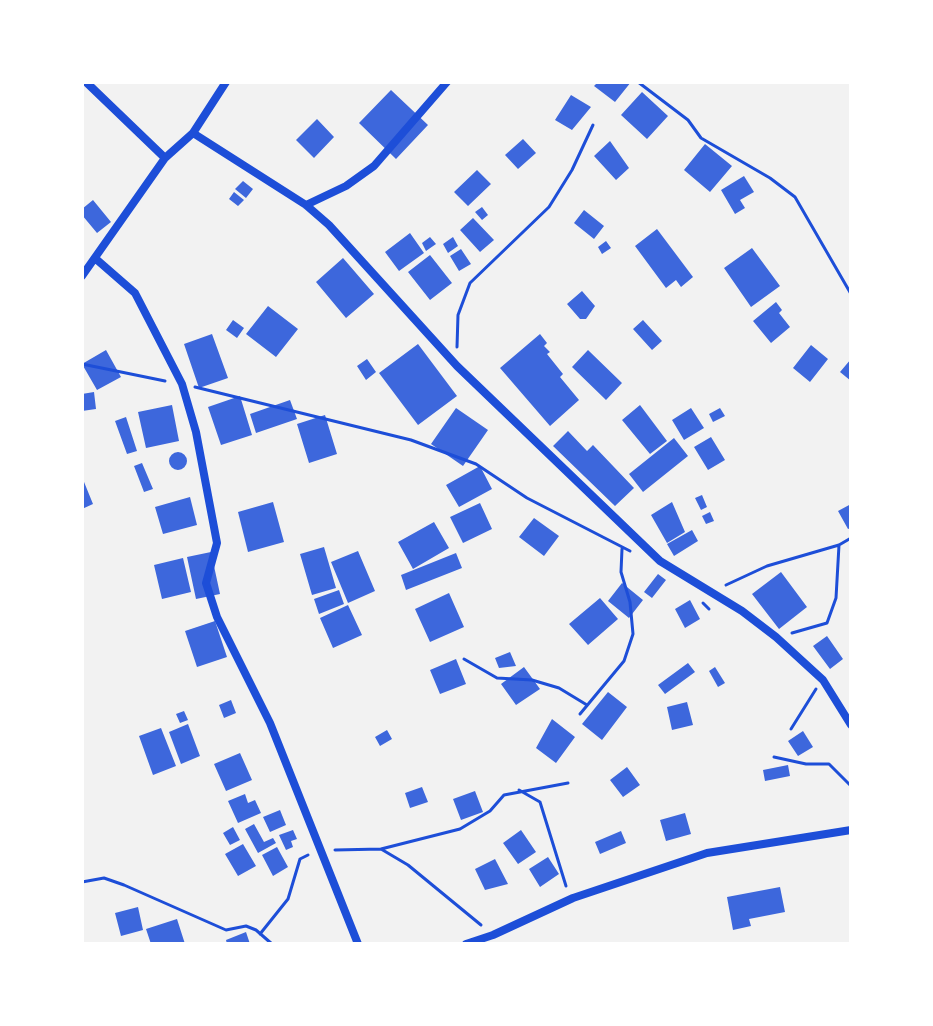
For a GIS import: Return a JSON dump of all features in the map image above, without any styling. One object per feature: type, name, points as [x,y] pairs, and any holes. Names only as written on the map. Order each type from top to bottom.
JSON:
[{"type":"street","points":[[86,82],[165,158]]},
{"type":"street","points":[[82,276],[165,158],[193,133],[226,82]]},
{"type":"street","points":[[306,205],[346,186],[374,166],[447,82]]},
{"type":"street","points":[[193,133],[306,205],[350,245],[457,366],[660,561],[712,592],[776,637],[823,680],[851,725]]},
{"type":"street","points":[[96,259],[135,293],[182,384],[199,445],[217,543],[206,583],[217,617],[270,723],[358,944]]},
{"type":"street","points":[[466,944],[573,898],[707,853],[851,830]]},
{"type":"path","points":[[638,82],[688,120],[701,138],[770,178],[795,197],[851,294]]},
{"type":"path","points":[[457,366],[458,315],[470,283],[549,207],[572,170],[593,125]]},
{"type":"path","points":[[82,364],[182,384],[411,440],[476,464],[527,498],[635,553]]},
{"type":"path","points":[[712,592],[767,566],[839,545],[851,538]]},
{"type":"path","points":[[776,637],[827,623],[836,598],[839,545]]},
{"type":"path","points":[[580,714],[624,661],[633,634],[630,602],[621,572],[622,549]]},
{"type":"path","points":[[464,659],[497,678],[532,680],[559,688],[587,705]]},
{"type":"path","points":[[791,729],[823,680]]},
{"type":"path","points":[[774,757],[806,764],[829,764],[851,786]]},
{"type":"path","points":[[260,934],[288,899],[300,859],[321,850],[381,849],[460,829],[490,811],[504,795],[568,783]]},
{"type":"path","points":[[519,790],[540,802],[564,881],[573,898]]},
{"type":"path","points":[[381,849],[408,865],[493,935]]},
{"type":"path","points":[[82,882],[104,878],[226,930],[246,926],[272,944]]},
{"type":"building","points":[[598,82],[631,82],[615,102],[594,86]]},
{"type":"building","points":[[391,90],[428,125],[396,159],[359,123]]},
{"type":"building","points":[[642,92],[668,116],[647,139],[621,115]]},
{"type":"building","points":[[571,95],[591,107],[572,130],[555,120]]},
{"type":"building","points":[[317,119],[334,137],[314,158],[296,140]]},
{"type":"building","points":[[523,139],[536,153],[518,169],[505,155]]},
{"type":"building","points":[[610,141],[629,168],[616,180],[594,156]]},
{"type":"building","points":[[705,144],[732,166],[710,192],[684,170]]},
{"type":"building","points":[[477,170],[491,184],[468,206],[454,192]]},
{"type":"building","points":[[744,176],[754,192],[740,200],[745,208],[735,214],[721,190]]},
{"type":"building","points":[[243,181],[253,189],[246,198],[235,189]]},
{"type":"building","points":[[234,192],[244,200],[238,206],[229,199]]},
{"type":"building","points":[[93,200],[111,222],[97,233],[82,215],[82,209]]},
{"type":"building","points":[[482,207],[488,215],[482,220],[475,212]]},
{"type":"building","points":[[584,210],[604,226],[594,239],[574,223]]},
{"type":"building","points":[[473,218],[494,240],[480,252],[460,230]]},
{"type":"building","points":[[657,229],[693,277],[681,287],[676,280],[666,288],[635,246]]},
{"type":"building","points":[[410,233],[424,253],[399,271],[385,252]]},
{"type":"building","points":[[430,237],[436,244],[426,251],[422,243]]},
{"type":"building","points":[[453,237],[458,246],[448,253],[443,244]]},
{"type":"building","points":[[606,241],[611,248],[602,254],[598,247]]},
{"type":"building","points":[[752,248],[780,286],[751,307],[724,268]]},
{"type":"building","points":[[461,249],[471,264],[459,271],[450,256]]},
{"type":"building","points":[[430,255],[452,283],[430,300],[408,272]]},
{"type":"building","points":[[343,258],[374,294],[346,318],[316,282]]},
{"type":"building","points":[[582,291],[595,306],[586,319],[580,319],[567,304]]},
{"type":"building","points":[[776,302],[782,310],[779,313],[790,327],[771,343],[753,321]]},
{"type":"building","points":[[268,306],[298,329],[276,357],[246,334]]},
{"type":"building","points":[[233,320],[244,328],[237,338],[226,330]]},
{"type":"building","points":[[643,320],[662,341],[652,350],[633,329]]},
{"type":"building","points":[[212,334],[228,378],[199,388],[184,344]]},
{"type":"building","points":[[540,334],[547,343],[544,346],[550,352],[547,354],[563,374],[560,377],[579,400],[550,426],[500,368]]},
{"type":"building","points":[[418,344],[457,396],[418,425],[379,373]]},
{"type":"building","points":[[811,345],[828,359],[810,382],[793,368]]},
{"type":"building","points":[[106,350],[121,377],[97,390],[82,364]]},
{"type":"building","points":[[588,350],[622,383],[606,400],[572,367]]},
{"type":"building","points":[[367,359],[376,372],[366,380],[357,366]]},
{"type":"building","points":[[851,359],[851,381],[840,372]]},
{"type":"building","points":[[94,392],[96,409],[82,411],[82,394]]},
{"type":"building","points":[[240,396],[252,435],[221,445],[208,407]]},
{"type":"building","points":[[290,400],[297,419],[256,433],[250,414]]},
{"type":"building","points":[[172,405],[179,441],[146,448],[138,412]]},
{"type":"building","points":[[640,405],[667,441],[650,454],[622,420]]},
{"type":"building","points":[[456,408],[488,430],[463,466],[431,444]]},
{"type":"building","points":[[691,408],[704,428],[684,440],[672,420]]},
{"type":"building","points":[[720,408],[725,416],[713,422],[709,414]]},
{"type":"building","points":[[325,415],[337,454],[309,463],[297,424]]},
{"type":"building","points":[[126,417],[137,451],[127,454],[115,421]]},
{"type":"building","points":[[568,431],[587,451],[593,445],[634,488],[615,506],[553,446]]},
{"type":"building","points":[[711,437],[725,460],[708,470],[694,447]]},
{"type":"building","points":[[674,438],[688,456],[643,492],[629,474]]},
{"type":"building","points":[[178,452],[187,461],[178,470],[169,461]]},
{"type":"building","points":[[142,463],[153,489],[144,492],[134,466]]},
{"type":"building","points":[[480,466],[492,489],[459,507],[446,485]]},
{"type":"building","points":[[82,477],[93,504],[82,509]]},
{"type":"building","points":[[702,495],[707,507],[701,510],[695,498]]},
{"type":"building","points":[[190,497],[197,525],[163,534],[155,507]]},
{"type":"building","points":[[273,502],[284,542],[248,552],[238,512]]},
{"type":"building","points":[[672,502],[685,532],[667,543],[651,515]]},
{"type":"building","points":[[480,503],[492,529],[463,543],[450,517]]},
{"type":"building","points":[[851,504],[851,528],[848,529],[838,511]]},
{"type":"building","points":[[710,512],[714,521],[706,524],[702,516]]},
{"type":"building","points":[[534,518],[559,536],[544,556],[519,537]]},
{"type":"building","points":[[434,522],[449,548],[413,569],[398,542]]},
{"type":"building","points":[[692,530],[698,541],[674,556],[667,544]]},
{"type":"building","points":[[324,547],[336,588],[312,595],[300,554]]},
{"type":"building","points":[[358,551],[375,591],[348,603],[331,562]]},
{"type":"building","points":[[211,552],[220,594],[196,599],[187,557]]},
{"type":"building","points":[[456,553],[462,568],[406,590],[401,575]]},
{"type":"building","points":[[183,558],[191,592],[162,599],[154,565]]},
{"type":"building","points":[[781,572],[807,607],[779,629],[752,594]]},
{"type":"building","points":[[658,574],[666,580],[652,598],[644,592]]},
{"type":"building","points":[[622,583],[643,600],[629,618],[608,601]]},
{"type":"building","points":[[339,590],[344,604],[319,614],[314,599]]},
{"type":"building","points":[[449,593],[464,627],[430,642],[415,609]]},
{"type":"building","points":[[600,598],[618,619],[588,645],[569,624]]},
{"type":"building","points":[[690,600],[700,619],[685,628],[675,609]]},
{"type":"building","points":[[348,605],[362,635],[333,648],[320,618]]},
{"type":"building","points":[[215,621],[227,657],[197,667],[185,631]]},
{"type":"building","points":[[827,636],[843,659],[830,669],[813,646]]},
{"type":"building","points":[[510,652],[516,666],[499,668],[495,658]]},
{"type":"building","points":[[456,659],[466,684],[440,694],[430,670]]},
{"type":"building","points":[[688,663],[695,672],[665,694],[658,685]]},
{"type":"building","points":[[524,667],[540,689],[516,705],[501,684]]},
{"type":"building","points":[[715,667],[725,683],[718,687],[709,671]]},
{"type":"building","points":[[608,692],[627,707],[602,740],[582,724]]},
{"type":"building","points":[[231,700],[236,713],[224,718],[219,705]]},
{"type":"building","points":[[687,702],[693,725],[672,730],[667,707]]},
{"type":"building","points":[[184,711],[188,720],[180,723],[176,714]]},
{"type":"building","points":[[552,719],[575,737],[556,763],[536,748]]},
{"type":"building","points":[[188,724],[200,756],[181,764],[169,732]]},
{"type":"building","points":[[161,728],[176,766],[153,775],[139,736]]},
{"type":"building","points":[[387,730],[392,739],[380,746],[375,737]]},
{"type":"building","points":[[803,731],[813,747],[798,756],[788,741]]},
{"type":"building","points":[[240,753],[252,780],[226,791],[214,764]]},
{"type":"building","points":[[788,765],[790,776],[765,781],[763,770]]},
{"type":"building","points":[[627,767],[640,785],[623,797],[610,780]]},
{"type":"building","points":[[422,787],[428,802],[410,808],[405,793]]},
{"type":"building","points":[[475,791],[483,812],[461,820],[453,799]]},
{"type":"building","points":[[245,794],[248,803],[255,800],[261,813],[238,823],[228,801]]},
{"type":"building","points":[[280,810],[286,825],[270,832],[263,817]]},
{"type":"building","points":[[685,813],[691,834],[666,841],[660,820]]},
{"type":"building","points":[[254,824],[264,842],[273,838],[276,843],[258,853],[245,829]]},
{"type":"building","points":[[233,827],[240,840],[230,845],[223,833]]},
{"type":"building","points":[[293,830],[297,839],[291,841],[293,847],[286,850],[279,835]]},
{"type":"building","points":[[521,830],[536,852],[518,864],[503,843]]},
{"type":"building","points":[[621,831],[626,843],[600,854],[595,842]]},
{"type":"building","points":[[243,844],[256,866],[238,876],[225,854]]},
{"type":"building","points":[[277,847],[288,867],[273,876],[262,855]]},
{"type":"building","points":[[548,857],[559,874],[540,887],[529,869]]},
{"type":"building","points":[[495,859],[508,884],[485,890],[475,869]]},
{"type":"building","points":[[780,887],[785,912],[749,919],[751,926],[733,930],[727,897]]},
{"type":"building","points":[[138,907],[143,930],[121,936],[115,913]]},
{"type":"building","points":[[177,919],[185,944],[151,944],[146,929]]},
{"type":"building","points":[[246,932],[250,944],[227,944],[226,940]]}]
